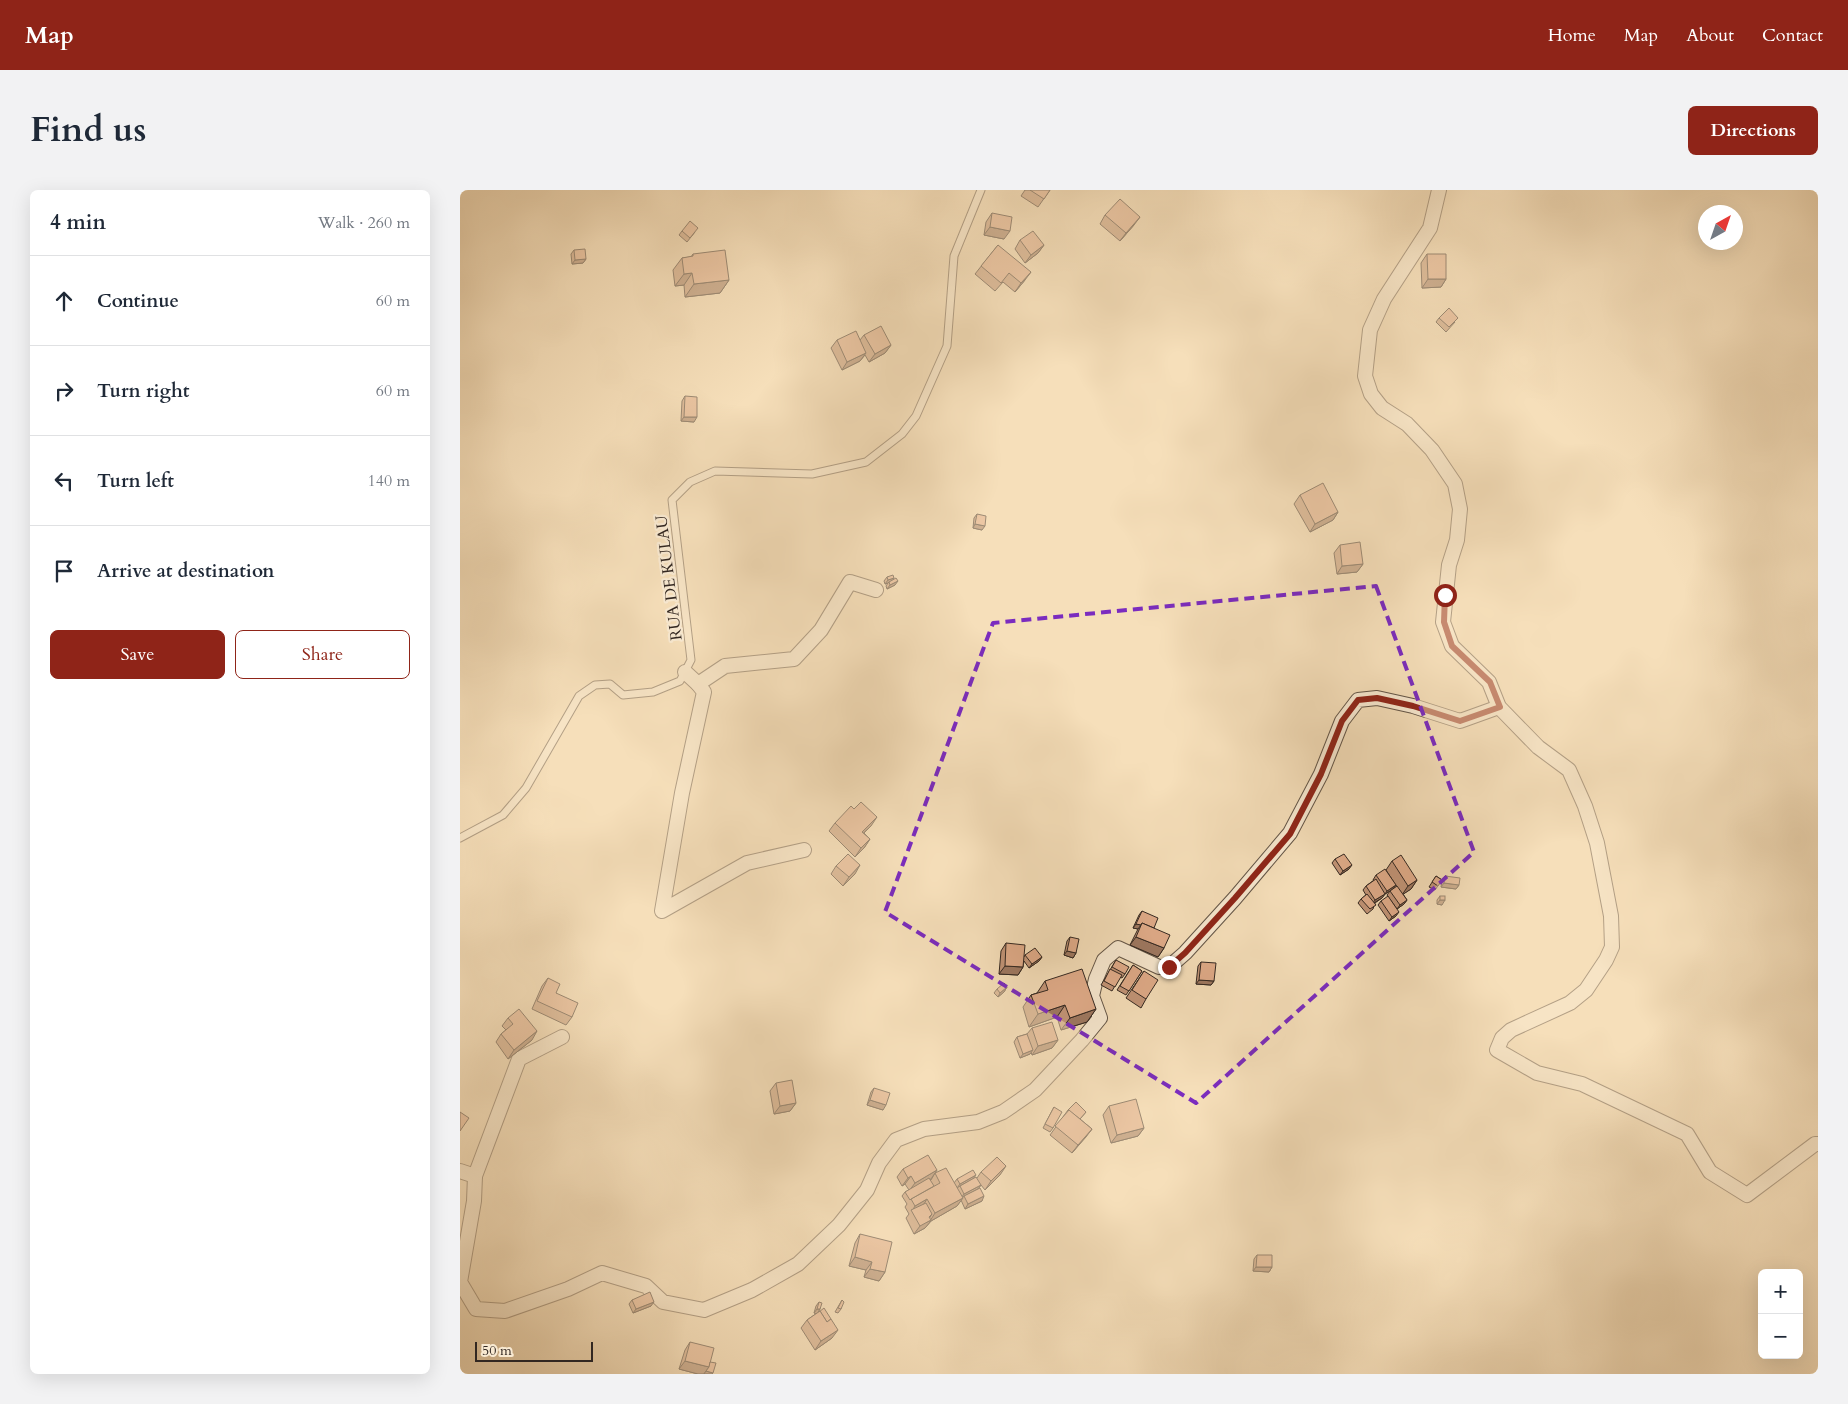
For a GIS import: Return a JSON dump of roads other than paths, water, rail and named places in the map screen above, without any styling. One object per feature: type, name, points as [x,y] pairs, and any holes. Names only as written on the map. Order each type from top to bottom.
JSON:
[{"type":"street","points":[[1439,190],[1430,228],[1384,299],[1370,330],[1365,376],[1371,394],[1382,408],[1407,424],[1432,450],[1455,484],[1460,509],[1457,540],[1449,565],[1444,622],[1452,646],[1490,682],[1500,707],[1538,747],[1569,770],[1586,806],[1597,843],[1611,916],[1612,947],[1606,960],[1586,990],[1570,1003],[1511,1030],[1502,1038],[1497,1050],[1536,1073],[1582,1084],[1687,1134],[1710,1172],[1747,1195],[1815,1144],[1818,1144]]},
{"type":"street","points":[[698,684],[725,666],[794,658],[822,630],[850,582],[876,590]]},
{"type":"street","points":[[685,672],[704,692],[682,793],[662,911],[747,863],[804,850]]},
{"type":"street","points":[[562,1037],[519,1059],[475,1176],[474,1201],[460,1282],[476,1309],[505,1311],[568,1289],[602,1273],[646,1286],[663,1302],[704,1310],[752,1290],[798,1264],[839,1225],[867,1190],[879,1163],[896,1140],[924,1129],[978,1122],[1003,1112],[1034,1090],[1100,1018],[1092,996],[1096,979],[1104,960],[1118,948],[1159,967],[1169,967],[1185,953],[1290,834],[1321,774],[1342,721],[1358,700],[1377,698],[1413,706],[1460,721],[1500,707]]},
{"type":"street","points":[[460,1171],[475,1176]]},
{"type":"lane","name":"RUA DE KULAU","points":[[685,672],[691,660],[672,500],[690,482],[715,471],[812,474],[866,462],[902,434],[916,416],[948,346],[954,256],[981,190]]},
{"type":"lane","points":[[460,838],[504,816],[526,788],[579,696],[595,685],[610,684],[623,694],[653,692],[680,681],[685,672]]}]
